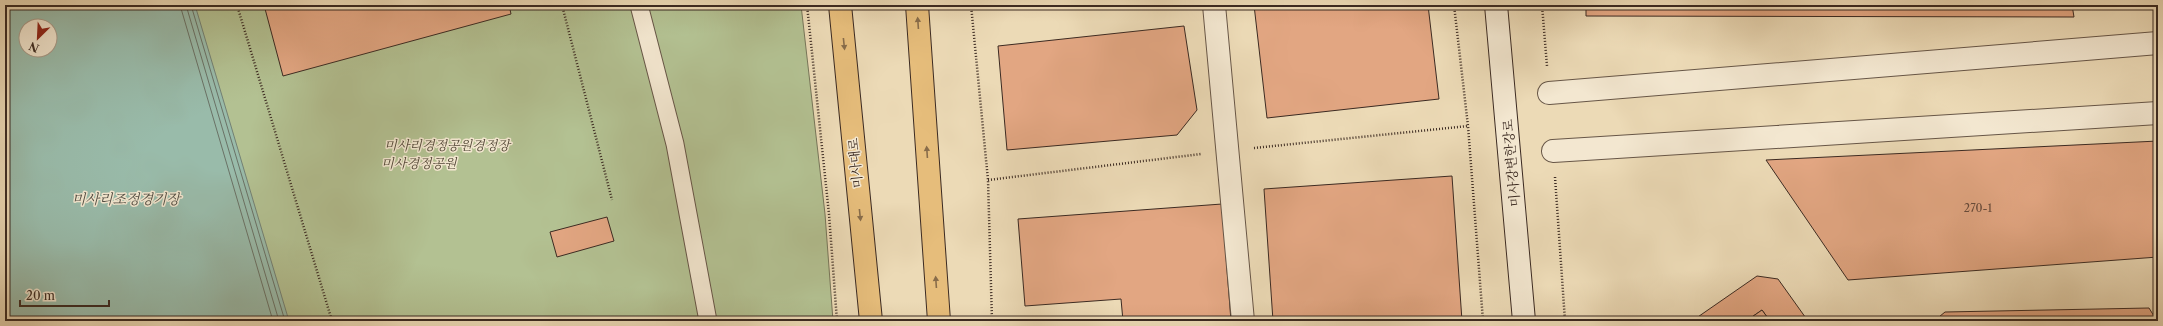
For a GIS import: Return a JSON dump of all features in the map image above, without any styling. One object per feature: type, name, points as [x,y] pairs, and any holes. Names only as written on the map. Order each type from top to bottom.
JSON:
[{"type":"main road","name":"미사대로","points":[[840,5],[871,321]]},
{"type":"main road","points":[[917,5],[939,321]]},
{"type":"street","points":[[1214,5],[1243,321]]},
{"type":"street","name":"미사강변한강로","points":[[1496,5],[1524,321]]},
{"type":"street","points":[[1549,93],[2158,43]]},
{"type":"street","points":[[1553,151],[2158,113]]},
{"type":"lane","points":[[639,5],[675,144],[708,321]]},
{"type":"path","points":[[237,5],[332,321]]},
{"type":"path","points":[[562,5],[612,200]]},
{"type":"path","points":[[807,5],[829,214],[837,321]]},
{"type":"path","points":[[971,5],[988,180],[992,321]]},
{"type":"path","points":[[1454,5],[1468,126],[1483,321]]},
{"type":"green space","name":"미사경정공원","points":[[5,5],[801,5],[825,214],[833,321],[5,321]]},
{"type":"water","name":"미사리조정경기장","points":[[5,5],[195,5],[289,321],[5,321]]},
{"type":"building","points":[[264,5],[509,5],[511,14],[283,76]]},
{"type":"building","points":[[1254,5],[1428,5],[1439,99],[1267,118]]},
{"type":"building","points":[[1586,5],[2072,5],[2074,17],[1586,16]]},
{"type":"building","points":[[1184,26],[1197,110],[1177,135],[1007,150],[998,46]]},
{"type":"building","points":[[2158,141],[2158,257],[1848,280],[1766,160]]},
{"type":"building","points":[[1452,176],[1462,321],[1273,321],[1264,189]]},
{"type":"building","points":[[1222,204],[1231,321],[1123,321],[1121,299],[1025,306],[1018,219]]},
{"type":"building","points":[[607,217],[614,241],[557,257],[550,232]]},
{"type":"building","points":[[1757,276],[1778,279],[1808,321],[1770,321],[1762,310],[1746,321],[1692,321]]},
{"type":"building","points":[[2149,308],[2157,321],[1934,321],[1945,312]]},
{"type":"building","points":[[1762,310],[1770,321],[1746,321]]},
{"type":"park label","name":"미사리경정공원경정장","points":[[447,145]]}]
